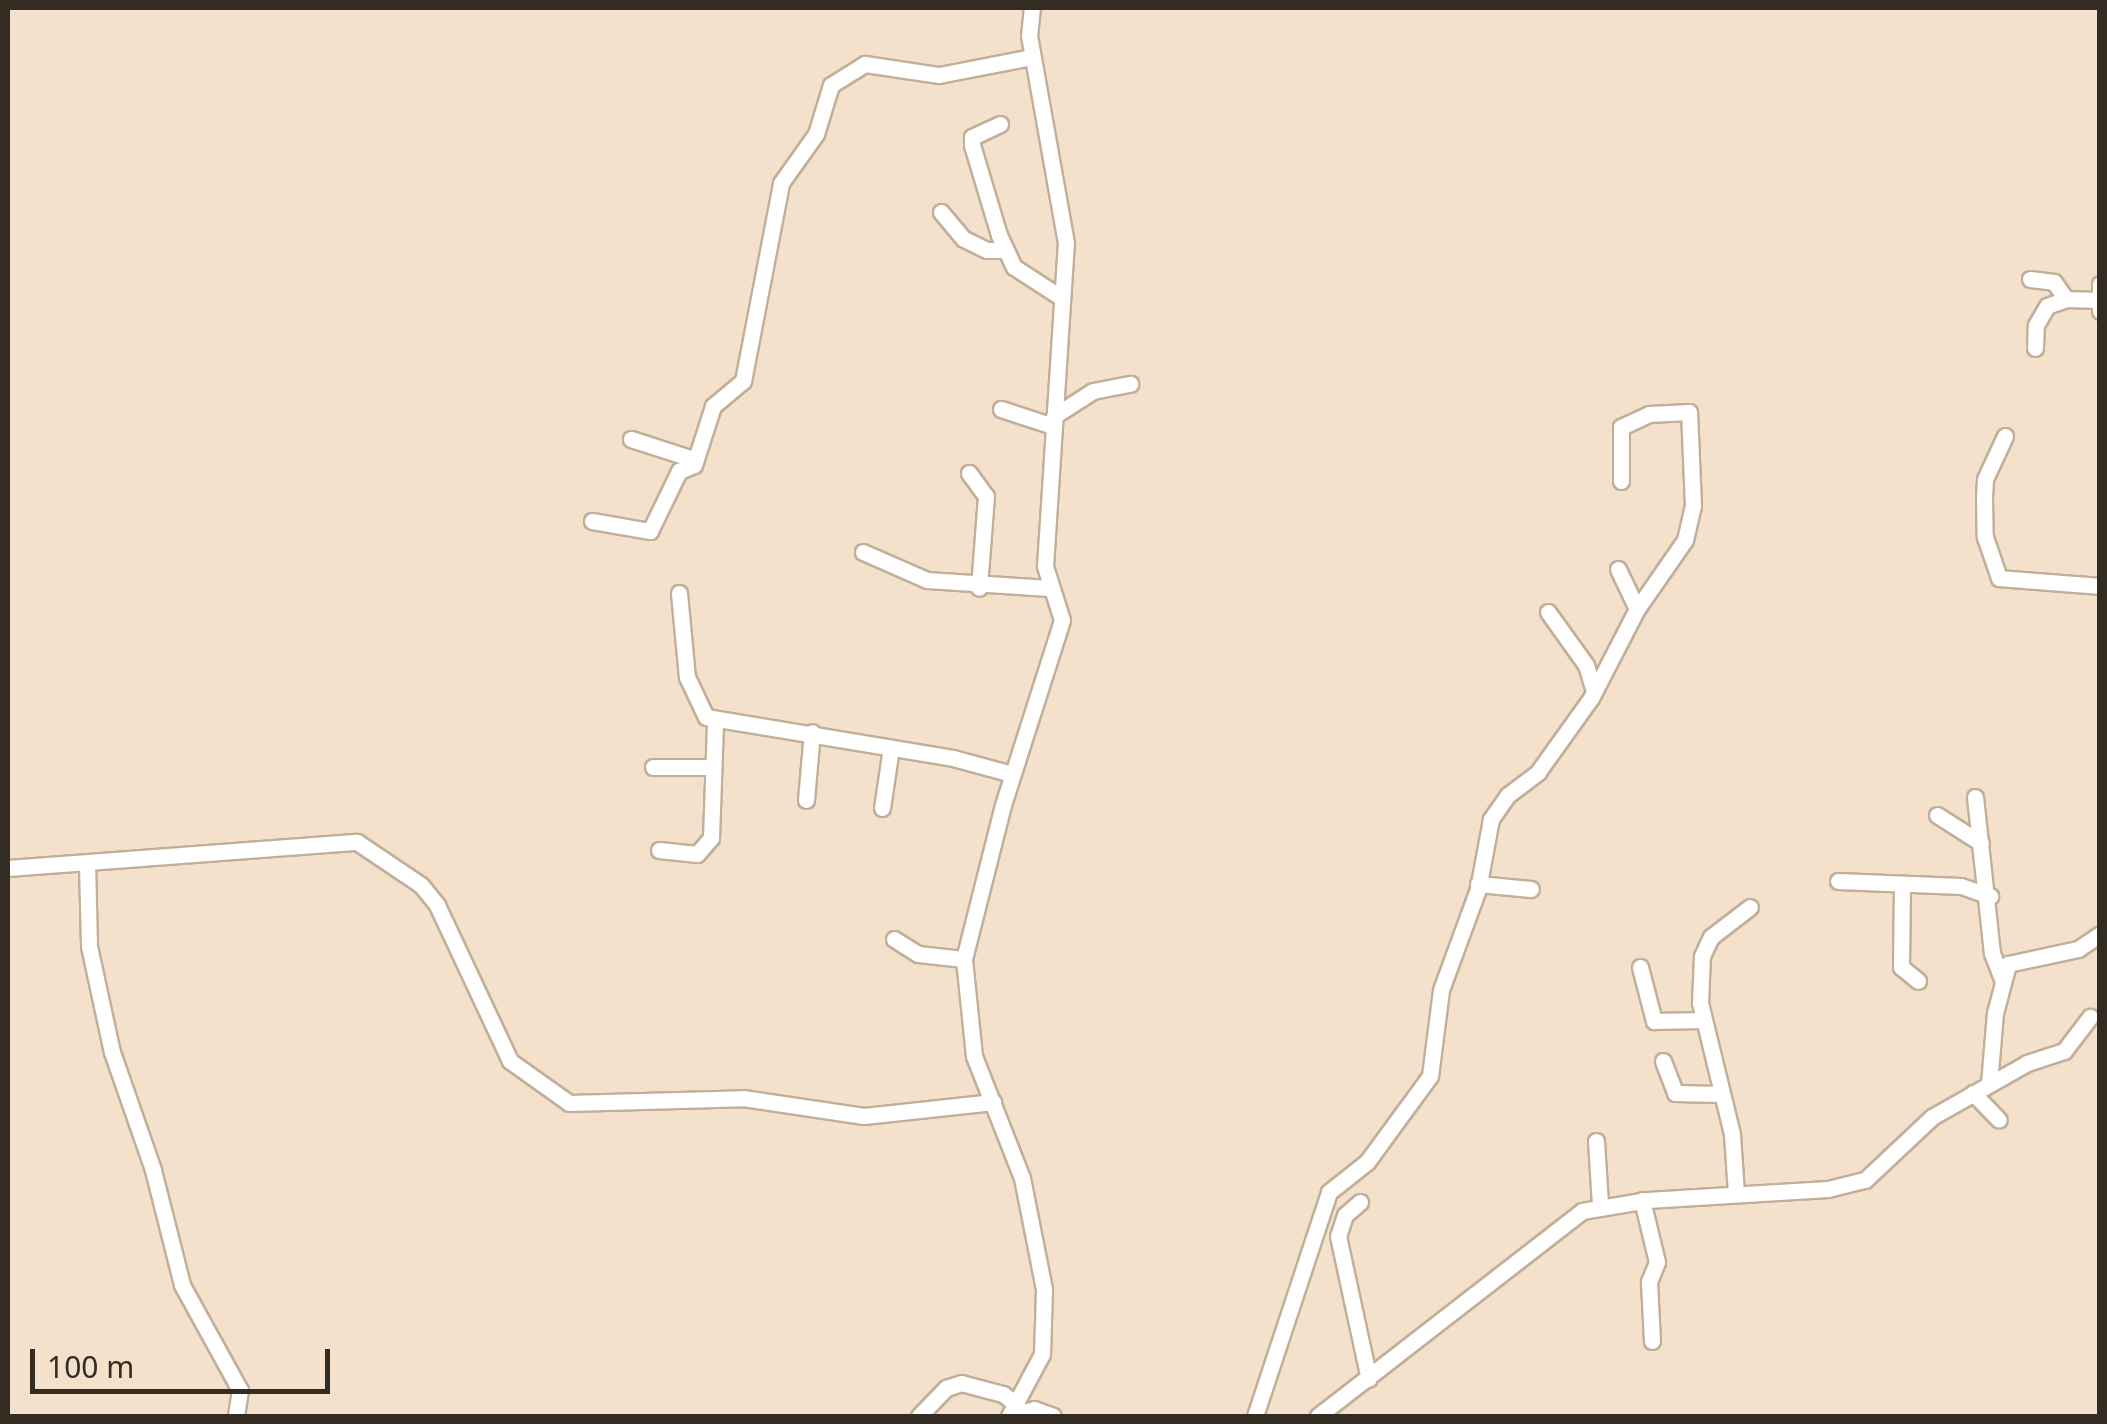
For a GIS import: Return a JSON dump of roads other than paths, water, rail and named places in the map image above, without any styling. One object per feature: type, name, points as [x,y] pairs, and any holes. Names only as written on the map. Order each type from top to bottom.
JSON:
[{"type":"street","points":[[1012,1412],[1042,1354],[1044,1289],[1022,1178],[974,1056],[964,959],[1012,774],[1062,620],[1049,588],[1063,212],[1032,57],[1032,8]]},
{"type":"street","points":[[592,521],[650,531],[679,471],[696,460],[713,406],[744,381],[781,183],[808,149],[832,85],[864,64],[939,75],[1032,57]]},
{"type":"street","points":[[1000,124],[972,137],[972,145],[1004,250],[1014,267],[1062,298]]},
{"type":"street","points":[[942,212],[964,239],[986,250],[1004,250]]},
{"type":"street","points":[[2030,279],[2054,282],[2066,299]]},
{"type":"street","points":[[2100,284],[2100,311]]},
{"type":"street","points":[[2035,348],[2041,314],[2066,299],[2098,300]]},
{"type":"street","points":[[1054,421],[1093,390],[1130,384]]},
{"type":"street","points":[[1001,409],[1054,421]]},
{"type":"street","points":[[1255,1416],[1330,1192],[1367,1162],[1430,1076],[1440,990],[1478,884],[1485,834],[1498,806],[1538,772],[1594,692],[1637,609],[1685,540],[1693,506],[1689,412],[1649,414],[1621,427],[1621,481]]},
{"type":"street","points":[[2005,436],[1985,479],[1985,537],[1999,578],[2100,586]]},
{"type":"street","points":[[631,439],[696,460]]},
{"type":"street","points":[[969,473],[986,496],[979,588]]},
{"type":"street","points":[[863,552],[927,580],[979,588],[1049,588]]},
{"type":"street","points":[[1618,569],[1637,609]]},
{"type":"street","points":[[679,593],[692,697],[716,722],[812,732],[1012,774]]},
{"type":"street","points":[[1548,612],[1586,665],[1594,692]]},
{"type":"street","points":[[660,850],[706,850],[716,812],[712,766],[716,722]]},
{"type":"street","points":[[806,800],[812,732]]},
{"type":"street","points":[[882,808],[891,748]]},
{"type":"street","points":[[652,768],[712,766]]},
{"type":"street","points":[[1975,797],[1990,896],[1992,953],[2003,980]]},
{"type":"street","points":[[1937,815],[1982,844]]},
{"type":"street","points":[[8,868],[346,842],[370,848],[437,905],[510,1061],[569,1104],[743,1098],[864,1116],[993,1102]]},
{"type":"street","points":[[88,863],[88,946],[112,1052],[153,1170],[182,1284],[240,1390],[236,1416]]},
{"type":"street","points":[[1838,880],[1961,886],[1990,896]]},
{"type":"street","points":[[1478,884],[1530,889]]},
{"type":"street","points":[[1902,885],[1901,967],[1918,982]]},
{"type":"street","points":[[1736,1193],[1732,1134],[1703,1020],[1702,956],[1711,937],[1750,907]]},
{"type":"street","points":[[1989,1084],[2003,980],[2019,957],[2078,949],[2100,934]]},
{"type":"street","points":[[894,939],[918,954],[964,959]]},
{"type":"street","points":[[1640,968],[1644,1003],[1654,1021],[1703,1020]]},
{"type":"street","points":[[1318,1416],[1558,1229],[1600,1204],[1828,1190],[1865,1180],[1932,1117],[1989,1084],[2064,1051],[2090,1017]]},
{"type":"street","points":[[1663,1061],[1666,1083],[1675,1092],[1720,1094]]},
{"type":"street","points":[[1973,1094],[1999,1120]]},
{"type":"street","points":[[1596,1141],[1600,1204]]},
{"type":"street","points":[[1642,1200],[1657,1262],[1648,1282],[1652,1341]]},
{"type":"street","points":[[1360,1202],[1345,1215],[1338,1236],[1369,1380]]},
{"type":"street","points":[[919,1416],[946,1388],[960,1382],[1002,1394],[1012,1412]]},
{"type":"street","points":[[1012,1412],[1034,1409],[1053,1416]]}]
